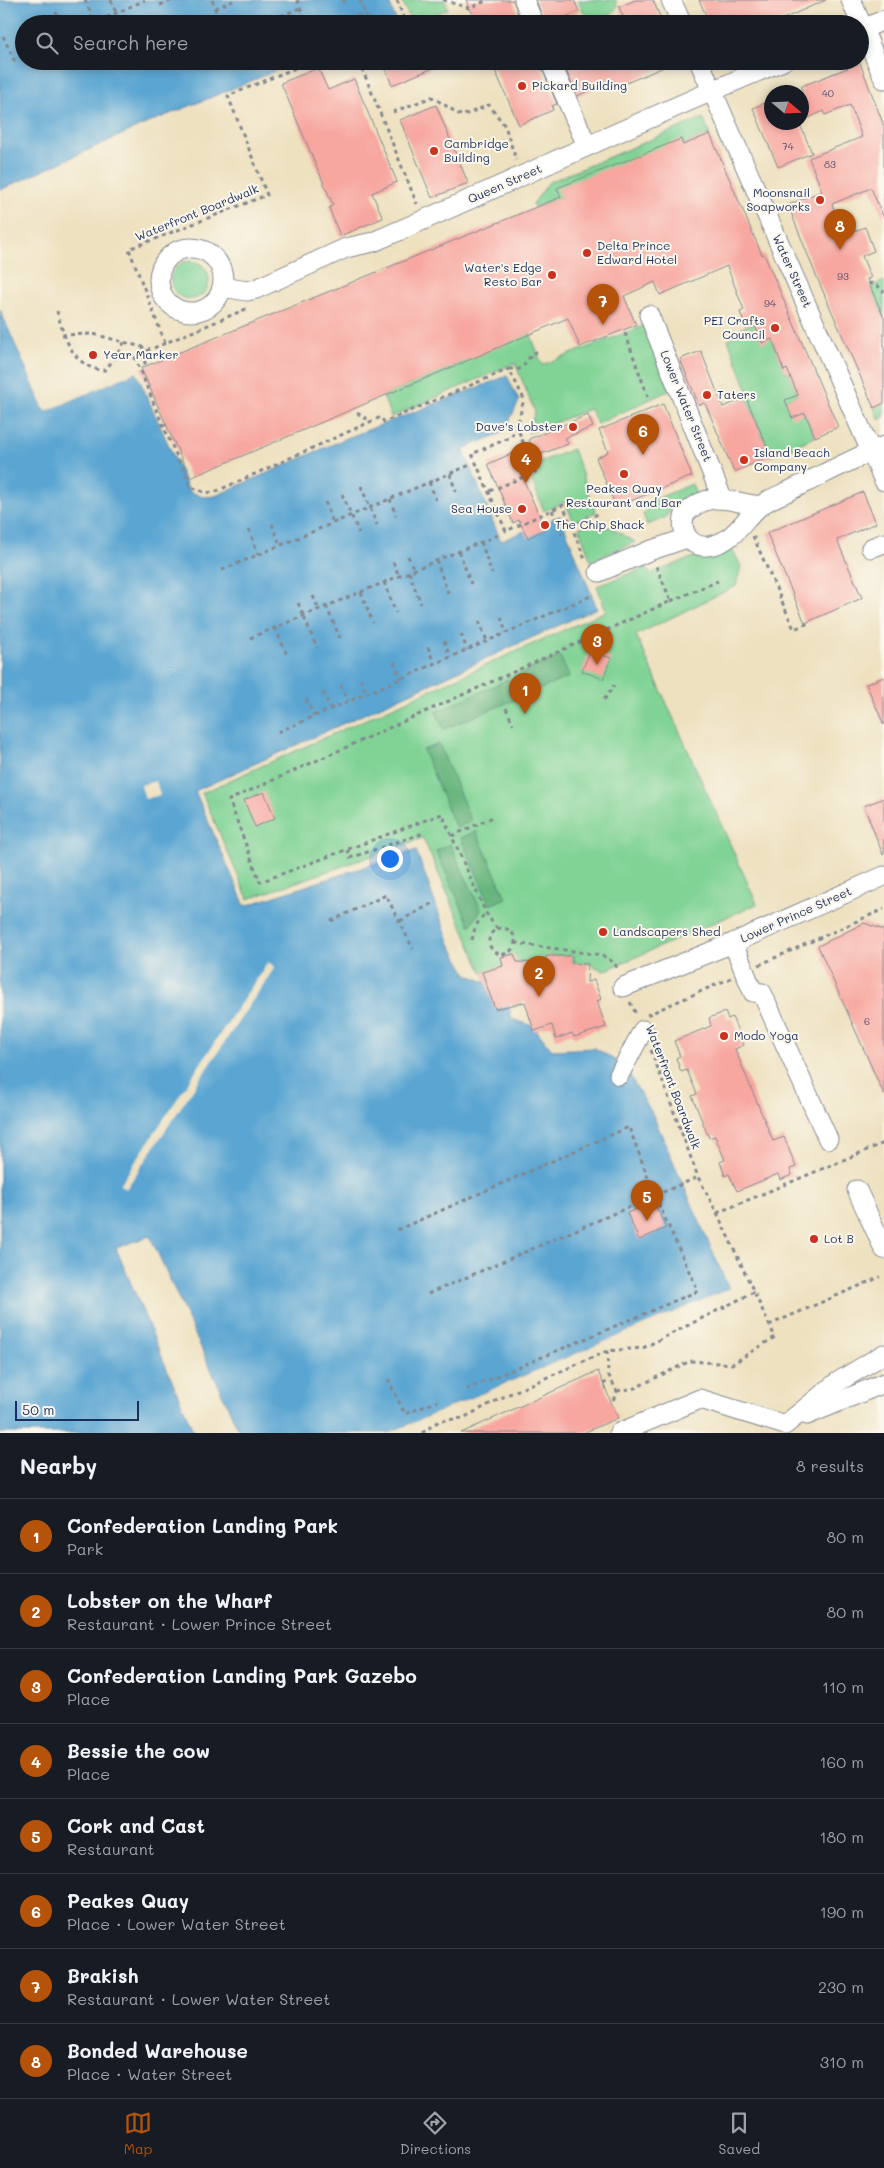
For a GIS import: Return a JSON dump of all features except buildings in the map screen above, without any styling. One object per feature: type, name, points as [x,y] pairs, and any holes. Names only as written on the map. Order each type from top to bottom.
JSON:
[{"type":"street","points":[[524,0],[530,15]]},
{"type":"street","points":[[671,0],[678,15]]},
{"type":"street","points":[[851,0],[857,15]]},
{"type":"street","points":[[869,26],[884,20]]},
{"type":"street","points":[[869,45],[884,79]]},
{"type":"street","points":[[554,70],[587,146]]},
{"type":"street","name":"Water Street","points":[[703,70],[878,448],[884,481]]},
{"type":"street","name":"Queen Street","points":[[222,287],[247,290],[256,289],[346,248],[373,242],[761,70]]},
{"type":"street","name":"Lower Water Street","points":[[649,315],[722,498]]},
{"type":"street","points":[[760,506],[738,503],[722,498],[701,502],[685,514],[683,529],[687,538],[695,544],[711,546],[732,535],[760,506],[878,448]]},
{"type":"street","points":[[594,569],[687,538]]},
{"type":"street","name":"Lower Prince Street","points":[[624,987],[733,943],[884,876]]},
{"type":"street","points":[[733,943],[753,992],[762,993],[828,1139]]},
{"type":"street","points":[[619,1075],[643,1030]]},
{"type":"street","points":[[857,1190],[884,1249]]},
{"type":"street","points":[[785,1425],[836,1383],[884,1354]]},
{"type":"street","points":[[768,1433],[884,1383]]},
{"type":"street","points":[[619,1433],[700,1399],[785,1425]]},
{"type":"path","points":[[85,0],[91,15]]},
{"type":"path","points":[[111,0],[116,13]]},
{"type":"path","points":[[160,4],[173,0]]},
{"type":"path","points":[[212,0],[217,15]]},
{"type":"path","points":[[297,0],[303,15]]},
{"type":"path","points":[[342,2],[346,0]]},
{"type":"path","points":[[360,0],[365,14],[362,15]]},
{"type":"path","points":[[397,0],[402,15]]},
{"type":"path","points":[[443,0],[468,8],[488,0]]},
{"type":"path","points":[[112,15],[142,1]]},
{"type":"path","points":[[215,8],[233,1]]},
{"type":"path","points":[[283,15],[300,8]]},
{"type":"path","points":[[3,36],[15,60]]},
{"type":"path","name":"Waterfront Boardwalk","points":[[165,343],[129,249],[267,195],[228,96],[290,70]]},
{"type":"path","points":[[362,70],[374,100]]},
{"type":"path","points":[[394,112],[432,97],[462,116],[489,106],[504,126],[518,164]]},
{"type":"path","points":[[869,283],[877,285],[884,292]]},
{"type":"path","points":[[56,311],[62,334],[82,362],[96,370],[105,370],[125,341]]},
{"type":"path","points":[[62,334],[94,334],[151,349]]},
{"type":"path","points":[[625,334],[649,400]]},
{"type":"path","points":[[135,358],[163,426],[192,487],[206,493],[217,491],[381,417],[384,422],[509,369],[521,369],[537,351]]},
{"type":"path","points":[[142,353],[146,366]]},
{"type":"path","points":[[509,369],[524,399],[517,426],[511,437],[472,454],[490,491],[506,531],[563,505],[594,569]]},
{"type":"path","points":[[358,413],[372,422]]},
{"type":"path","points":[[163,426],[170,422]]},
{"type":"path","points":[[490,491],[535,472],[517,426]]},
{"type":"path","points":[[222,570],[470,465]]},
{"type":"path","points":[[450,474],[456,492]]},
{"type":"path","points":[[430,482],[436,500]]},
{"type":"path","points":[[361,486],[377,525]]},
{"type":"path","points":[[342,494],[359,533]]},
{"type":"path","points":[[390,499],[396,516]]},
{"type":"path","points":[[325,502],[333,523]]},
{"type":"path","points":[[552,510],[562,535]]},
{"type":"path","points":[[572,526],[600,513]]},
{"type":"path","points":[[746,520],[794,629],[808,623]]},
{"type":"path","points":[[272,524],[280,545]]},
{"type":"path","points":[[249,529],[258,555]]},
{"type":"path","points":[[250,638],[498,535]]},
{"type":"path","points":[[481,542],[492,574]]},
{"type":"path","points":[[459,551],[471,584]]},
{"type":"path","points":[[650,551],[671,601]]},
{"type":"path","points":[[408,556],[414,570]]},
{"type":"path","points":[[436,560],[448,593]]},
{"type":"path","points":[[393,562],[399,576]]},
{"type":"path","points":[[409,572],[421,604]]},
{"type":"path","points":[[497,929],[486,913],[442,814],[260,882],[229,800],[718,581]]},
{"type":"path","points":[[384,582],[396,613]]},
{"type":"path","points":[[361,592],[373,623]]},
{"type":"path","points":[[278,732],[592,595]]},
{"type":"path","points":[[313,596],[318,610]]},
{"type":"path","points":[[298,604],[316,648]]},
{"type":"path","points":[[326,606],[340,638]]},
{"type":"path","points":[[501,618],[506,633]]},
{"type":"path","points":[[479,621],[487,641]]},
{"type":"path","points":[[275,628],[287,655]]},
{"type":"path","points":[[461,634],[467,650]]},
{"type":"path","points":[[444,641],[450,657]]},
{"type":"path","points":[[428,647],[434,664]]},
{"type":"path","points":[[394,662],[401,678]]},
{"type":"path","points":[[360,679],[366,694]]},
{"type":"path","points":[[341,685],[348,701]]},
{"type":"path","points":[[604,700],[614,685]]},
{"type":"path","points":[[323,692],[331,709]]},
{"type":"path","points":[[306,699],[314,716]]},
{"type":"path","points":[[506,708],[512,724]]},
{"type":"path","points":[[452,836],[493,816]]},
{"type":"path","points":[[348,850],[350,858],[424,833]]},
{"type":"path","points":[[331,920],[386,895],[413,949]]},
{"type":"path","points":[[400,921],[435,902]]},
{"type":"path","name":"Waterfront Boardwalk","points":[[769,1325],[698,1176],[638,1019],[884,909]]},
{"type":"path","points":[[472,940],[479,919],[486,913]]},
{"type":"path","points":[[497,929],[510,931],[515,943],[511,950],[504,954],[493,951],[488,943],[493,931],[497,929]]},
{"type":"path","points":[[515,943],[602,954],[615,963]]},
{"type":"path","points":[[397,1230],[628,1128],[654,1194],[698,1291],[467,1389]]},
{"type":"path","points":[[717,1213],[884,1143]]},
{"type":"path","points":[[428,1294],[698,1176]]},
{"type":"path","points":[[617,1391],[635,1388],[690,1361],[732,1364],[775,1337],[769,1325],[880,1277]]},
{"type":"path","points":[[422,1433],[439,1421],[463,1418],[507,1395],[607,1351],[643,1348],[754,1292]]},
{"type":"path","points":[[607,1351],[608,1374],[617,1391]]},
{"type":"path","points":[[388,1379],[405,1414],[438,1401]]},
{"type":"path","points":[[603,1384],[610,1380]]},
{"type":"path","points":[[612,1403],[617,1391]]},
{"type":"green space","points":[[401,0],[445,0],[448,9],[433,15],[408,15]]},
{"type":"green space","points":[[578,0],[616,0],[617,7],[611,15],[585,15]]},
{"type":"green space","points":[[703,118],[710,134],[683,145],[681,140],[534,208],[533,204],[549,182]]},
{"type":"green space","points":[[190,261],[204,266],[209,280],[204,294],[190,299],[176,294],[171,280],[176,266]]},
{"type":"green space","points":[[884,281],[884,318],[870,287]]},
{"type":"green space","points":[[755,323],[772,339],[784,370],[789,373],[798,395],[785,400],[805,413],[815,437],[771,456],[746,398],[747,389],[728,339],[743,333],[741,328]]},
{"type":"green space","points":[[646,325],[670,390],[597,424],[590,409],[528,433],[535,412],[515,363],[391,417],[383,396],[530,333],[542,365]]},
{"type":"green space","points":[[884,403],[884,417],[879,420],[874,408]]},
{"type":"green space","points":[[573,449],[596,512],[574,522],[565,502],[544,511],[531,478],[538,473],[535,464]]},
{"type":"green space","points":[[692,484],[696,495],[673,505],[665,518],[647,525],[643,514],[648,510],[646,503]]},
{"type":"green space","points":[[599,520],[603,528],[610,527],[635,542],[591,561],[579,528]]},
{"type":"green space","points":[[732,549],[741,566],[736,586],[636,635],[757,904],[604,971],[588,963],[572,962],[572,956],[547,956],[546,963],[517,962],[482,972],[423,838],[248,899],[202,793],[606,611],[597,586],[647,567],[650,574],[707,552]]},
{"type":"green space","points":[[560,656],[569,677],[444,729],[436,712]]},
{"type":"green space","points":[[439,744],[471,821],[456,828],[423,750]]},
{"type":"green space","points":[[476,831],[506,898],[490,905],[461,838]]},
{"type":"green space","points":[[450,844],[481,910],[470,926],[436,851]]},
{"type":"water","points":[[0,0],[388,0],[394,15],[15,15],[15,70],[279,70],[150,122],[0,190]]},
{"type":"water","points":[[0,310],[45,412],[136,372],[189,491],[203,497],[215,496],[347,438],[507,376],[519,401],[504,432],[463,449],[501,541],[560,516],[597,608],[195,791],[245,906],[416,850],[450,944],[467,974],[505,991],[512,1019],[533,1026],[552,1050],[595,1048],[624,1066],[652,1113],[729,1289],[389,1433],[240,1433],[150,1236],[116,1248],[194,1433],[0,1433]]},
{"type":"pier","points":[[276,71],[277,73],[189,109]]},
{"type":"pier","points":[[0,307],[46,409],[131,372],[138,371],[45,412]]},
{"type":"pier","points":[[156,781],[160,795],[145,799],[141,785]]},
{"type":"pier","points":[[268,962],[275,967],[126,1189],[120,1185]]},
{"type":"pier","points":[[729,1289],[729,1291],[396,1433],[389,1433]]},
{"type":"place","name":"Pickard Building","points":[[522,86]]},
{"type":"place","name":"Cambridge Building","points":[[434,151]]},
{"type":"place","name":"Moonsnail Soapworks","points":[[820,200]]},
{"type":"place","name":"Bonded Warehouse","points":[[840,250]]},
{"type":"place","name":"Delta Prince Edward Hotel","points":[[587,253]]},
{"type":"place","name":"Water's Edge Resto Bar","points":[[552,275]]},
{"type":"place","name":"Brakish","points":[[603,325]]},
{"type":"place","name":"PEI Crafts Council","points":[[775,328]]},
{"type":"place","name":"Year Marker","points":[[93,355]]},
{"type":"place","name":"Taters","points":[[707,395]]},
{"type":"place","name":"Dave's Lobster","points":[[573,427]]},
{"type":"place","name":"Peakes Quay","points":[[643,455]]},
{"type":"place","name":"Island Beach Company","points":[[744,460]]},
{"type":"place","name":"Peakes Quay Restaurant and Bar","points":[[624,474]]},
{"type":"place","name":"Bessie the cow","points":[[526,483]]},
{"type":"place","name":"Sea House","points":[[522,509]]},
{"type":"place","name":"The Chip Shack","points":[[545,525]]},
{"type":"place","name":"Confederation Landing Park Gazebo","points":[[597,665]]},
{"type":"place","name":"Confederation Landing Park","points":[[525,714]]},
{"type":"place","name":"Landscapers Shed","points":[[603,932]]},
{"type":"place","name":"Lobster on the Wharf","points":[[539,997]]},
{"type":"place","name":"Modo Yoga","points":[[724,1036]]},
{"type":"place","name":"Cork and Cast","points":[[647,1221]]},
{"type":"place","name":"Lot B","points":[[814,1239]]}]
